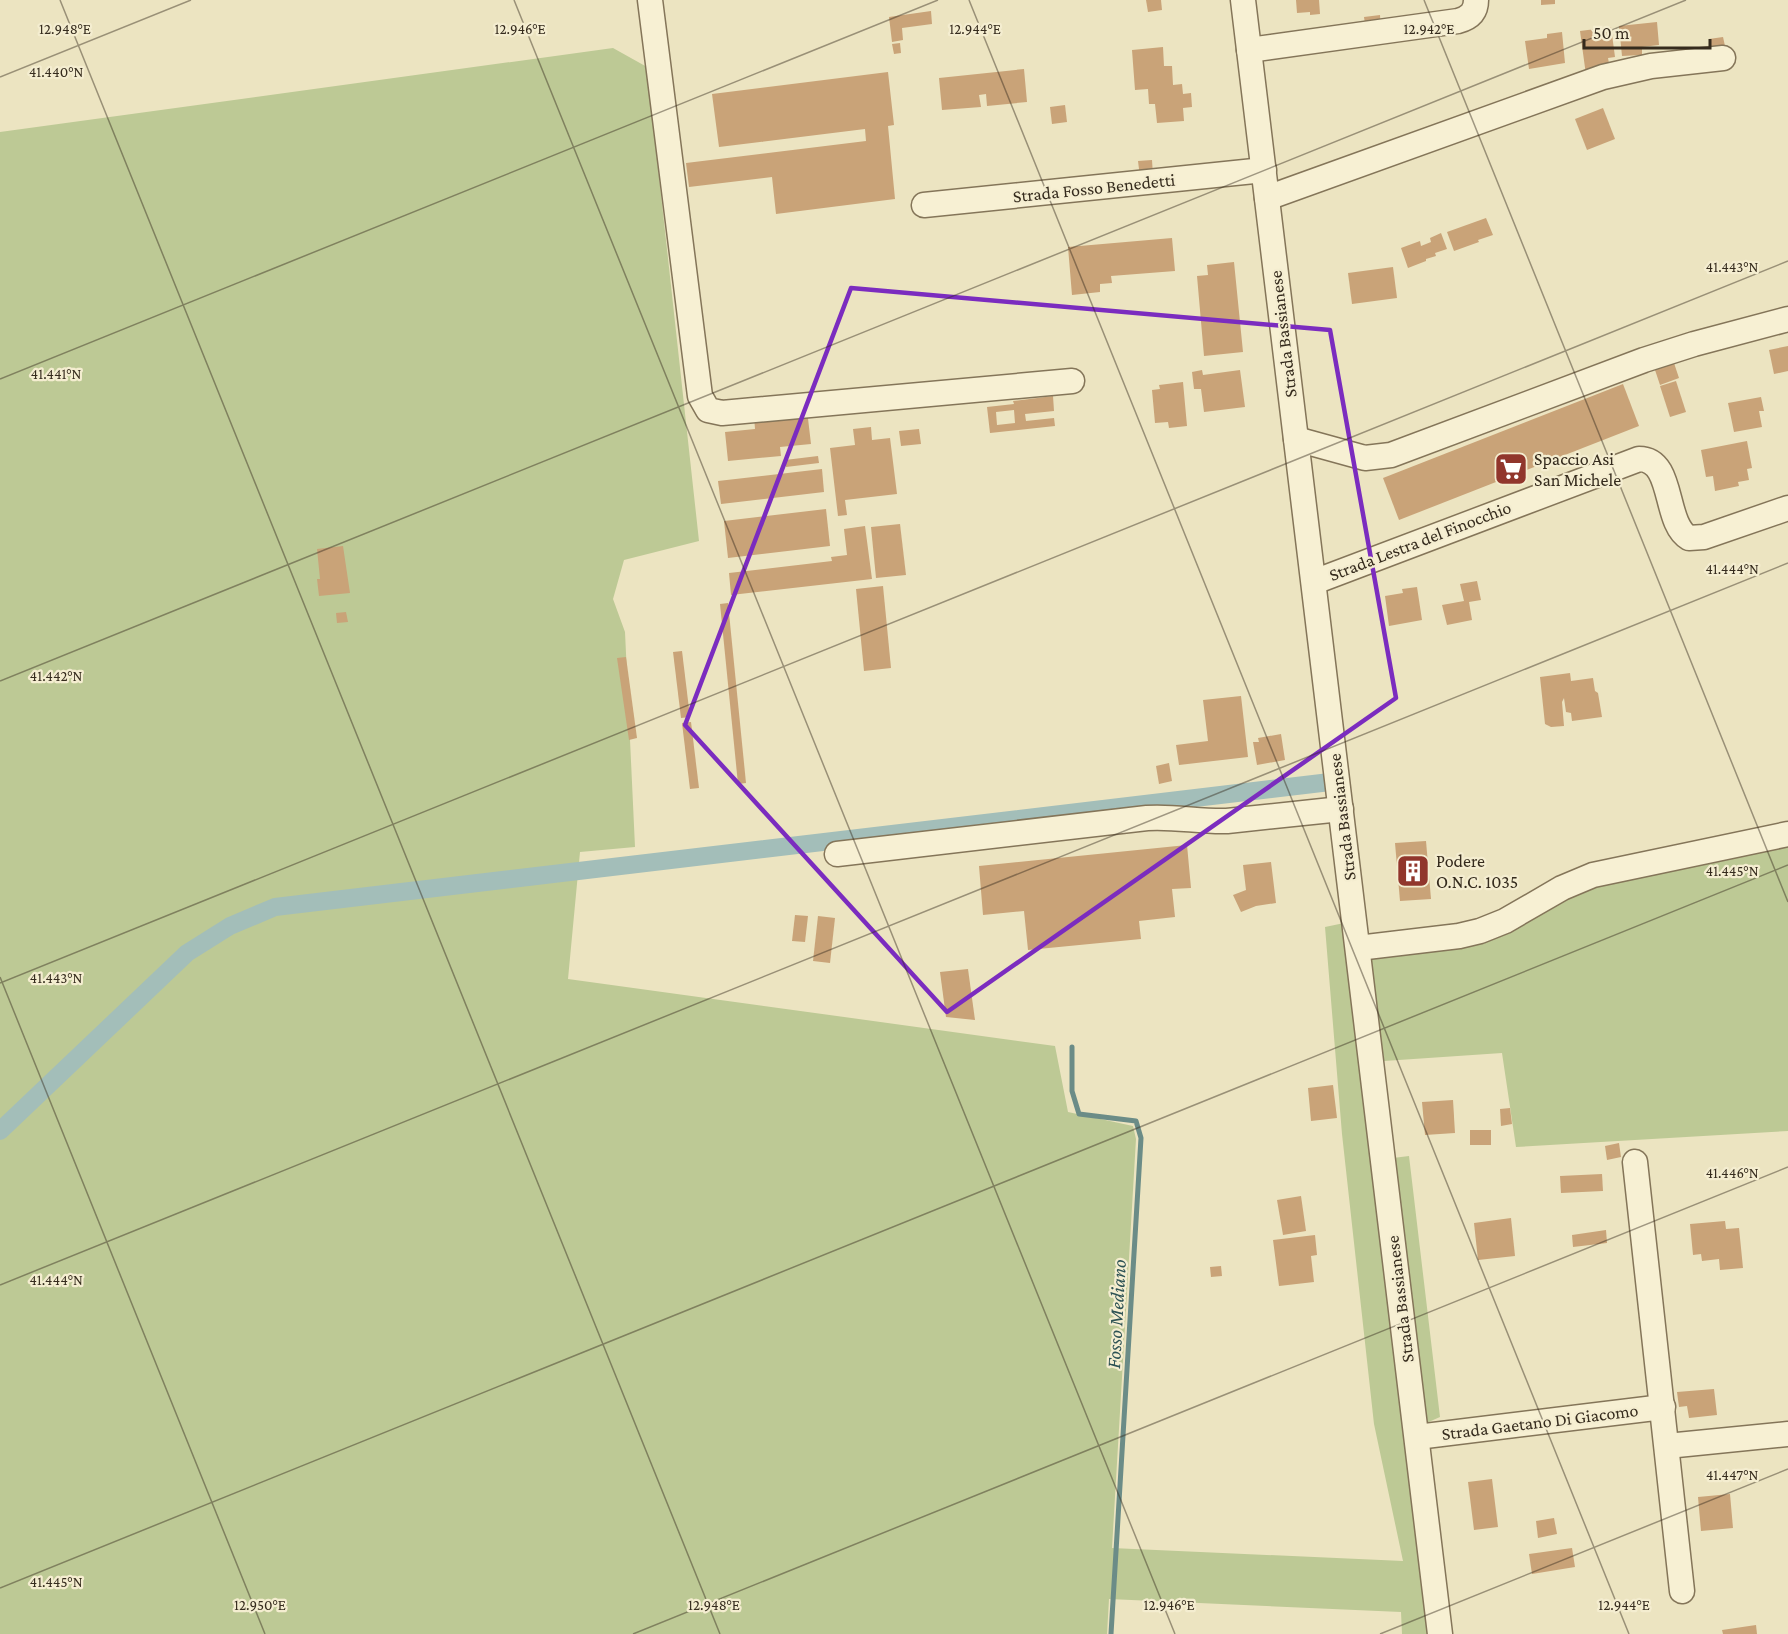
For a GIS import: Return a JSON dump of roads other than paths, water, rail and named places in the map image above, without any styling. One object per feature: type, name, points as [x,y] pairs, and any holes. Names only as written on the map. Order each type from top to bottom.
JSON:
[{"type":"street","points":[[650,0],[700,396],[708,410],[722,413],[1072,381]]},
{"type":"street","name":"Strada Bassianese","points":[[1243,0],[1440,1634]]},
{"type":"street","points":[[1249,50],[1458,21],[1472,15],[1476,7],[1476,0]]},
{"type":"street","points":[[1267,198],[1604,77],[1651,66],[1723,58]]},
{"type":"street","name":"Strada Fosso Benedetti","points":[[924,205],[1264,170]]},
{"type":"street","points":[[1296,438],[1365,458],[1399,453],[1644,360],[1703,341],[1788,319]]},
{"type":"street","name":"Strada Lestra del Finocchio","points":[[1314,582],[1639,459],[1649,460],[1658,468],[1679,528],[1689,538],[1699,538],[1788,508]]},
{"type":"street","points":[[837,854],[1147,818],[1166,817],[1211,822],[1341,808]]},
{"type":"street","points":[[1358,948],[1459,936],[1480,931],[1505,921],[1562,888],[1593,875],[1788,834]]},
{"type":"street","name":"Strada Gaetano Di Giacomo","points":[[1635,1162],[1682,1591]]},
{"type":"street","name":"Strada Gaetano Di Giacomo","points":[[1417,1437],[1663,1407]]},
{"type":"street","points":[[1667,1446],[1788,1434]]},
{"type":"waterway","points":[[0,1131],[187,953],[230,926],[275,907],[1330,782]]},
{"type":"waterway","name":"Fosso Mediano","points":[[1072,1047],[1072,1091],[1079,1114],[1136,1121],[1141,1138],[1111,1634]]},
{"type":"place","name":"Spaccio Asi San Michele","points":[[1511,469]]},
{"type":"place","name":"Podere O.N.C. 1035","points":[[1413,871]]}]
